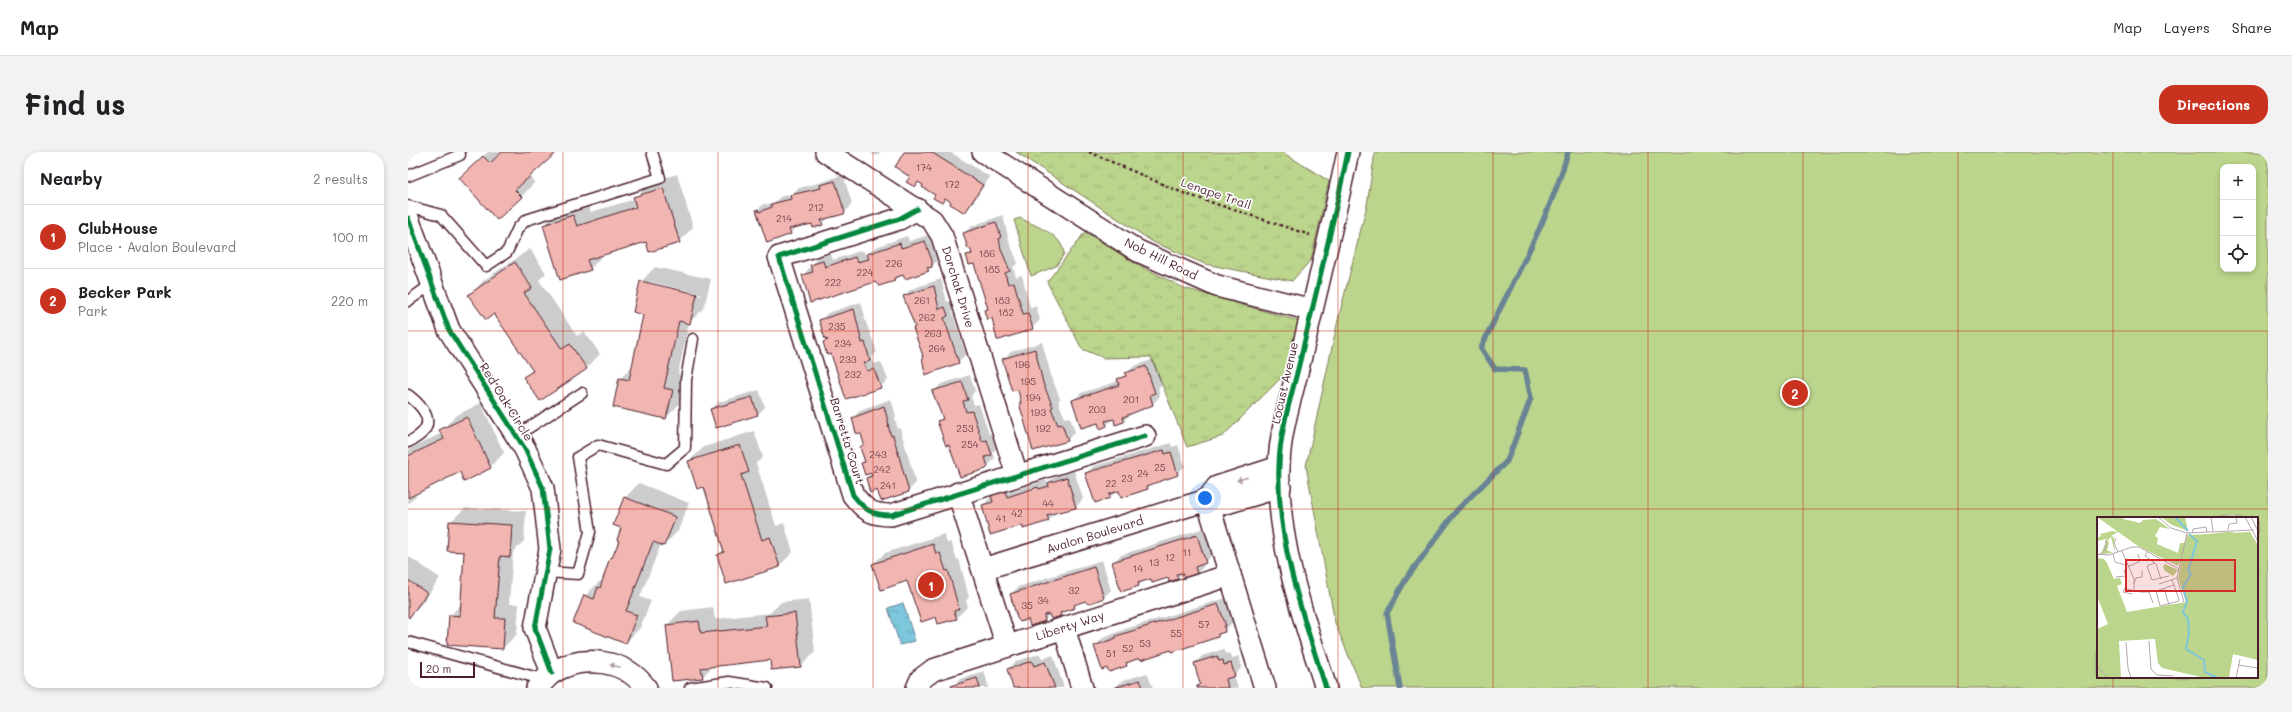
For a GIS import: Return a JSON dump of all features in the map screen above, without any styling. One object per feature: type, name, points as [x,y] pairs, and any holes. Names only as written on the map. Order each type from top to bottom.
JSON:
[{"type":"street","name":"Dorchak Drive","points":[[826,152],[932,220],[942,236],[1017,475]]},
{"type":"street","name":"Nob Hill Road","points":[[983,152],[1138,250],[1217,286],[1312,310]]},
{"type":"street","name":"Locust Avenue","points":[[1326,688],[1288,558],[1281,510],[1279,477],[1284,428],[1329,241],[1348,152]]},
{"type":"street","name":"Barretta Court","points":[[916,209],[899,219],[779,257],[853,495],[861,506],[876,515],[890,515],[1145,436]]},
{"type":"street","name":"Red Oak Circle","points":[[408,218],[413,247],[432,284],[449,330],[516,436],[543,488],[550,549],[535,628],[544,681]]},
{"type":"street","name":"Avalon Boulevard","points":[[983,569],[1206,500],[1217,487],[1279,477]]},
{"type":"street","points":[[958,493],[1008,646]]},
{"type":"street","points":[[1206,500],[1265,688]]},
{"type":"street","name":"Liberty Way","points":[[917,688],[921,679],[932,670],[1230,575]]},
{"type":"street","points":[[1064,628],[1082,688]]},
{"type":"street","points":[[544,681],[574,663],[598,661],[622,667],[642,681],[646,688]]},
{"type":"lane","points":[[408,206],[441,215],[486,266],[508,252],[518,228],[526,220],[660,178],[652,152]]},
{"type":"lane","points":[[408,176],[460,155]]},
{"type":"lane","points":[[408,301],[432,284]]},
{"type":"lane","points":[[546,572],[578,574],[590,532],[578,457],[598,445],[666,464],[685,448],[686,380],[693,339]]},
{"type":"lane","points":[[516,436],[582,392]]},
{"type":"lane","points":[[408,395],[420,405],[428,420],[428,426],[421,436],[408,442]]},
{"type":"lane","points":[[408,642],[544,681]]},
{"type":"lane","points":[[690,688],[729,682],[767,688]]},
{"type":"green space","points":[[1016,152],[1282,152],[1329,181],[1311,260],[1292,281],[1205,264],[1153,242]]},
{"type":"green space","points":[[1375,152],[2268,152],[2268,688],[1362,688],[1335,623],[1306,466],[1338,320],[1367,205]]},
{"type":"green space","points":[[1020,218],[1054,236],[1059,241],[1064,254],[1056,266],[1031,276],[1014,220]]},
{"type":"green space","points":[[1085,232],[1133,262],[1184,288],[1299,321],[1287,372],[1223,436],[1187,447],[1151,357],[1104,358],[1082,349],[1047,282]]},
{"type":"water","points":[[903,603],[915,641],[900,645],[888,608]]},
{"type":"building","points":[[502,152],[557,152],[515,190],[522,197],[497,220],[459,178],[483,156],[490,163]]},
{"type":"building","points":[[904,152],[931,152],[983,185],[965,213],[950,204],[951,202],[945,198],[942,203],[933,198],[935,195],[922,187],[923,185],[918,182],[915,187],[906,182],[910,177],[895,167]]},
{"type":"building","points":[[835,181],[845,213],[844,214],[821,220],[823,225],[813,228],[812,224],[789,229],[791,234],[767,243],[756,210],[758,209],[759,212],[772,207],[771,204],[791,199],[790,195],[821,188],[820,185]]},
{"type":"building","points":[[663,188],[680,243],[649,252],[646,242],[587,260],[591,270],[560,280],[543,225],[573,215],[577,226],[636,207],[633,197]]},
{"type":"building","points":[[996,222],[1001,237],[999,238],[1001,249],[1010,271],[1005,273],[1008,284],[1014,282],[1023,314],[1028,313],[1033,329],[999,340],[997,340],[992,318],[987,320],[984,310],[988,309],[974,264],[969,265],[966,255],[972,254],[970,248],[968,249],[963,233]]},
{"type":"building","points":[[925,241],[932,261],[932,267],[927,268],[929,271],[905,279],[903,275],[894,278],[895,281],[879,286],[875,282],[810,303],[802,275],[813,272],[810,265],[823,261],[825,267],[855,257],[857,262],[869,259],[867,254],[900,243],[901,248]]},
{"type":"building","points":[[515,262],[532,288],[524,293],[562,349],[570,344],[587,369],[540,401],[523,377],[533,371],[494,314],[486,320],[468,295]]},
{"type":"building","points":[[640,281],[697,294],[690,324],[679,321],[664,388],[673,390],[666,419],[613,407],[619,378],[629,380],[643,315],[633,312]]},
{"type":"building","points":[[934,286],[939,309],[945,307],[948,316],[944,318],[959,363],[925,375],[923,356],[913,328],[915,327],[903,296]]},
{"type":"building","points":[[854,309],[862,343],[865,342],[870,361],[864,363],[867,371],[874,369],[881,388],[846,399],[831,354],[827,355],[823,342],[828,340],[825,339],[819,320]]},
{"type":"building","points":[[1035,349],[1043,383],[1053,407],[1051,408],[1058,425],[1062,424],[1068,441],[1033,451],[1019,403],[1021,403],[1018,390],[1012,391],[1002,359]]},
{"type":"building","points":[[1146,366],[1155,393],[1150,395],[1153,405],[1123,417],[1124,422],[1115,425],[1114,419],[1105,421],[1107,426],[1100,429],[1098,423],[1081,428],[1072,400],[1119,385],[1117,379],[1126,376],[1125,373]]},
{"type":"building","points":[[962,382],[968,400],[963,401],[966,412],[972,411],[982,441],[987,440],[992,455],[985,457],[988,467],[986,469],[960,477],[949,445],[946,446],[937,421],[943,419],[932,391]]},
{"type":"building","points":[[752,397],[758,415],[716,428],[710,409]]},
{"type":"building","points":[[884,406],[891,436],[893,435],[909,492],[881,501],[877,490],[870,493],[866,478],[872,476],[871,473],[865,475],[861,463],[865,462],[860,447],[864,444],[861,434],[856,433],[852,418]]},
{"type":"building","points":[[467,417],[491,468],[464,482],[460,472],[408,498],[408,456],[444,439],[439,430]]},
{"type":"building","points":[[740,445],[749,472],[741,475],[762,540],[770,537],[780,567],[726,584],[717,555],[724,552],[704,487],[697,489],[688,461]]},
{"type":"building","points":[[1164,450],[1165,454],[1171,452],[1178,475],[1147,486],[1148,489],[1121,498],[1119,491],[1109,494],[1110,498],[1095,503],[1085,473]]},
{"type":"building","points":[[1067,477],[1076,508],[1047,515],[1049,521],[1023,529],[1023,525],[990,535],[982,505],[993,502],[991,495],[1005,491],[1007,497],[1038,487],[1039,489],[1049,486],[1048,483]]},
{"type":"building","points":[[624,497],[676,517],[664,546],[653,542],[626,611],[637,615],[626,644],[573,623],[584,595],[594,599],[598,587],[600,588],[610,557],[612,558],[619,541],[617,540],[621,528],[613,525]]},
{"type":"building","points":[[449,521],[512,525],[510,557],[500,556],[495,618],[505,618],[503,649],[447,645],[449,615],[460,616],[464,552],[447,551]]},
{"type":"building","points":[[1197,535],[1206,563],[1195,567],[1197,574],[1184,578],[1182,573],[1176,574],[1178,579],[1169,582],[1168,578],[1152,583],[1151,579],[1138,583],[1139,586],[1121,592],[1112,562]]},
{"type":"building","points":[[933,544],[936,554],[940,553],[946,571],[948,570],[959,609],[954,611],[957,619],[938,624],[936,617],[921,622],[907,581],[881,590],[872,564]]},
{"type":"building","points":[[1094,567],[1104,598],[1088,604],[1085,601],[1074,605],[1075,608],[1060,613],[1061,616],[1051,619],[1049,614],[1044,615],[1045,621],[1030,626],[1028,619],[1020,622],[1017,618],[1010,594]]},
{"type":"building","points":[[408,580],[427,593],[409,618],[408,617]]},
{"type":"building","points":[[1218,604],[1226,626],[1224,626],[1225,632],[1218,634],[1218,637],[1172,652],[1171,650],[1141,660],[1140,658],[1126,663],[1127,666],[1109,672],[1107,668],[1102,670],[1094,646],[1116,638],[1116,636]]},
{"type":"building","points":[[795,613],[801,667],[771,670],[770,660],[701,668],[703,678],[672,681],[666,625],[699,621],[701,633],[767,626],[765,616]]},
{"type":"building","points":[[1217,656],[1219,661],[1223,660],[1224,665],[1231,663],[1235,676],[1226,679],[1228,688],[1197,688],[1200,684],[1194,663]]},
{"type":"building","points":[[1032,661],[1034,666],[1045,662],[1055,688],[1013,688],[1007,669]]},
{"type":"building","points":[[977,678],[980,688],[952,688],[951,686]]},
{"type":"building","points":[[1140,680],[1143,688],[1113,688]]},
{"type":"waterway","points":[[1400,688],[1387,613],[1406,579],[1457,510],[1507,461],[1531,398],[1525,370],[1495,369],[1481,348],[1529,252],[1551,203],[1568,152]]},
{"type":"cycle path","points":[[1326,688],[1300,606],[1286,550],[1279,493],[1279,465],[1285,422],[1348,152]]},
{"type":"cycle path","points":[[917,209],[899,219],[779,257],[853,495],[865,508],[873,513],[891,515],[1145,436]]},
{"type":"cycle path","points":[[408,218],[449,330],[525,449],[543,488],[550,549],[535,628],[552,673]]},
{"type":"place","name":"Becker Park","points":[[1795,393]]},
{"type":"place","name":"ClubHouse","points":[[931,585]]}]
